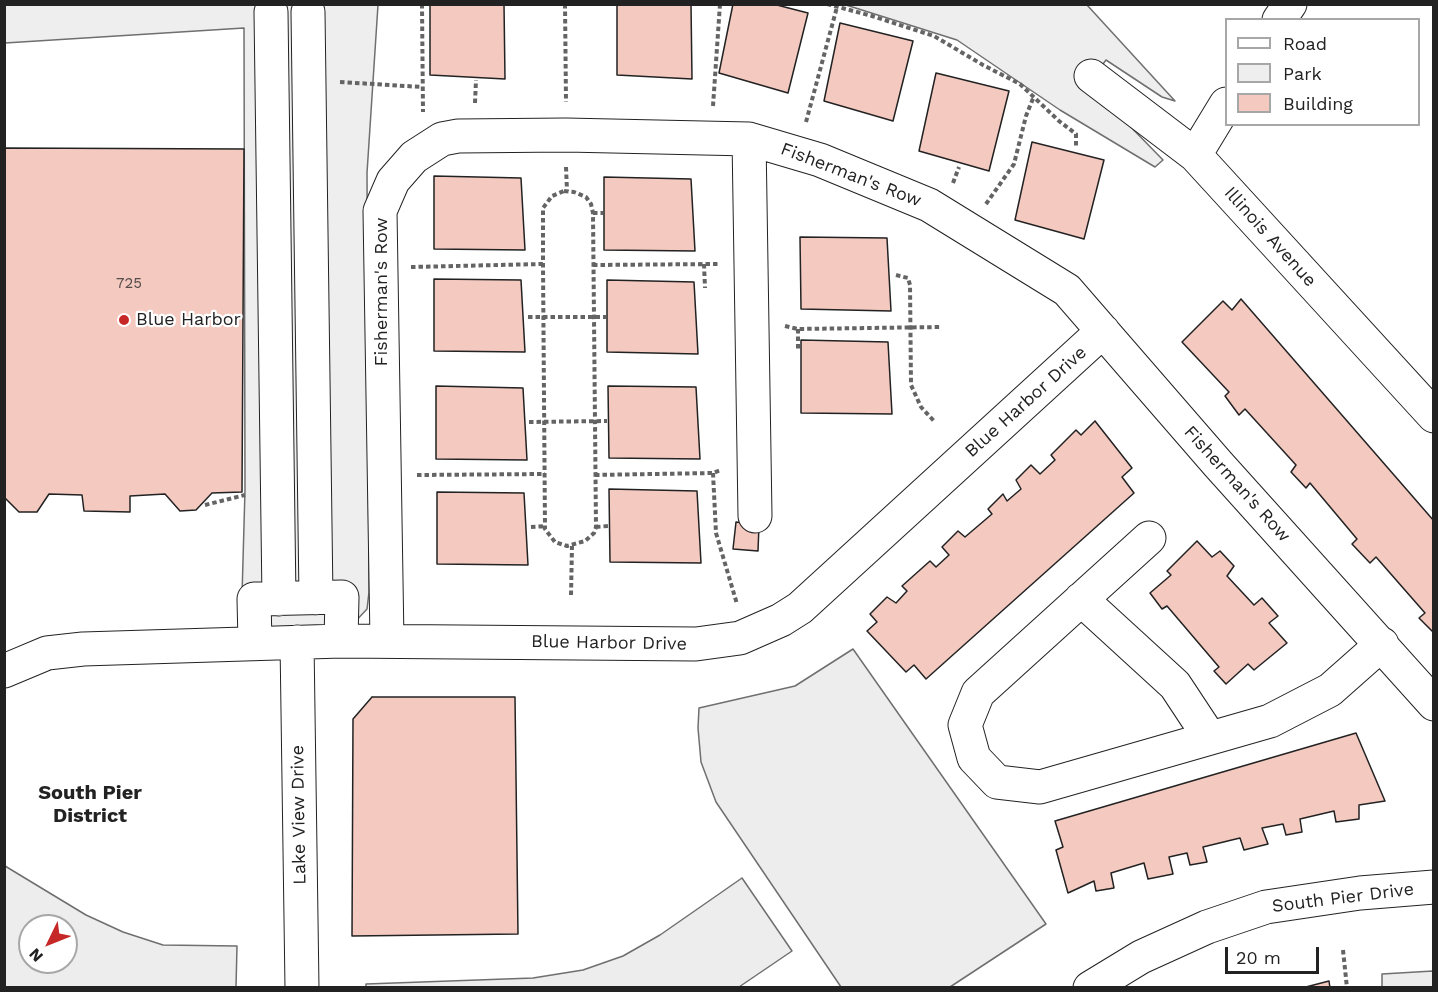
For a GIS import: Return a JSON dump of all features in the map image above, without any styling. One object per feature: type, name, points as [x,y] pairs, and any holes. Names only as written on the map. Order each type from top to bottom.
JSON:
[{"type":"street","points":[[1280,18],[1290,4]]},
{"type":"street","points":[[279,599],[268,8],[311,8],[309,81],[316,598]]},
{"type":"street","name":"Illinois Avenue","points":[[1091,76],[1195,155],[1434,416]]},
{"type":"street","points":[[1195,155],[1225,107]]},
{"type":"street","name":"Fisherman's Row","points":[[387,641],[380,211],[393,181],[414,157],[442,139],[458,136],[566,135],[749,139],[797,153],[929,206],[1067,290],[1218,464],[1434,704]]},
{"type":"street","points":[[749,139],[755,516]]},
{"type":"street","name":"Blue Harbor Drive","points":[[4,671],[33,658],[57,651],[341,641],[696,644],[748,635],[781,620],[800,608],[1103,331]]},
{"type":"street","points":[[1149,538],[978,693],[965,725],[974,758],[997,782],[1040,788],[1270,721],[1330,690],[1382,644]]},
{"type":"street","points":[[255,643],[254,599],[342,597],[341,641]]},
{"type":"street","points":[[1081,600],[1175,685],[1210,738]]},
{"type":"street","name":"Lake View Drive","points":[[297,642],[302,987]]},
{"type":"street","name":"South Pier Drive","points":[[1090,987],[1141,957],[1207,927],[1266,906],[1360,893],[1434,887]]},
{"type":"path","points":[[422,4],[423,120],[431,146]]},
{"type":"path","points":[[565,4],[566,107]]},
{"type":"path","points":[[710,138],[720,4]]},
{"type":"path","points":[[827,4],[934,36],[1023,85],[1059,121],[1076,134],[1076,146]]},
{"type":"path","points":[[797,153],[837,7]]},
{"type":"path","points":[[309,81],[422,87]]},
{"type":"path","points":[[968,229],[1014,164],[1026,116],[1034,96]]},
{"type":"path","points":[[566,162],[567,191]]},
{"type":"path","points":[[567,191],[586,197],[591,204],[592,213],[596,527],[589,538],[572,546],[555,542],[545,526],[543,208],[552,196],[567,191]]},
{"type":"path","points":[[592,213],[603,213]]},
{"type":"path","points":[[381,267],[543,264]]},
{"type":"path","points":[[704,264],[705,288]]},
{"type":"path","points":[[593,265],[751,264]]},
{"type":"path","points":[[896,275],[906,277],[910,283],[912,385],[921,406],[935,422]]},
{"type":"path","points":[[528,317],[606,317]]},
{"type":"path","points":[[752,324],[768,323],[798,329],[942,327]]},
{"type":"path","points":[[798,329],[798,350]]},
{"type":"path","points":[[529,422],[608,421]]},
{"type":"path","points":[[595,475],[713,473],[716,533],[748,635]]},
{"type":"path","points":[[414,474],[545,474]]},
{"type":"path","points":[[205,505],[241,495],[278,499]]},
{"type":"path","points":[[531,526],[545,526]]},
{"type":"path","points":[[596,527],[608,526]]},
{"type":"path","points":[[571,595],[572,546]]},
{"type":"path","points":[[1343,950],[1347,987]]},
{"type":"green space","points":[[5,5],[378,5],[367,173],[369,592],[367,609],[352,625],[241,631],[245,490],[244,28],[5,43]]},
{"type":"green space","points":[[846,5],[1087,5],[1175,101],[1162,97],[1106,60],[1086,87],[1121,117],[1163,160],[1155,167],[1060,110],[957,40]]},
{"type":"shaded area","points":[[853,649],[1046,924],[950,987],[841,987],[716,802],[701,762],[699,708],[795,686]]},
{"type":"shaded area","points":[[5,866],[86,915],[123,932],[163,945],[237,946],[236,987],[5,987]]},
{"type":"shaded area","points":[[742,878],[792,951],[739,987],[366,987],[366,984],[533,978],[583,970],[623,956],[660,935]]},
{"type":"shaded area","points":[[1433,971],[1433,987],[1382,987],[1382,974]]},
{"type":"building","points":[[430,4],[504,4],[505,79],[430,75]]},
{"type":"building","points":[[617,4],[691,4],[692,79],[617,75]]},
{"type":"building","points":[[733,4],[773,4],[808,13],[788,93],[719,73]]},
{"type":"building","points":[[840,23],[913,41],[893,121],[824,101]]},
{"type":"building","points":[[936,73],[1009,91],[989,171],[919,151]]},
{"type":"building","points":[[1032,142],[1104,160],[1084,239],[1015,220]]},
{"type":"building","name":"Blue Harbor","points":[[4,148],[244,149],[242,492],[212,493],[196,510],[180,511],[165,494],[130,496],[130,512],[84,511],[82,495],[49,494],[37,512],[19,512],[4,497]]},
{"type":"building","points":[[434,176],[521,178],[525,250],[434,249]]},
{"type":"building","points":[[604,177],[691,179],[695,251],[604,250]]},
{"type":"building","points":[[800,237],[887,238],[891,311],[801,309]]},
{"type":"building","points":[[434,279],[521,280],[525,352],[434,351]]},
{"type":"building","points":[[607,280],[694,282],[698,354],[607,352]]},
{"type":"building","points":[[1241,299],[1434,521],[1434,633],[1419,618],[1425,613],[1376,557],[1370,563],[1352,544],[1357,539],[1310,483],[1306,488],[1291,472],[1296,465],[1245,409],[1239,415],[1225,396],[1229,392],[1182,342],[1223,301],[1232,310]]},
{"type":"building","points":[[801,340],[888,342],[892,414],[801,413]]},
{"type":"building","points":[[436,386],[523,388],[527,460],[436,459]]},
{"type":"building","points":[[608,386],[696,387],[700,459],[609,458]]},
{"type":"building","points":[[1095,421],[1132,468],[1122,477],[1134,493],[926,679],[914,665],[906,672],[867,631],[877,622],[870,614],[887,597],[896,603],[907,591],[902,586],[930,561],[936,567],[949,555],[942,547],[958,531],[965,537],[992,514],[988,509],[1003,494],[1007,501],[1021,489],[1016,480],[1031,465],[1040,474],[1055,460],[1051,455],[1076,430],[1081,435]]},
{"type":"building","points":[[609,489],[697,491],[701,563],[610,562]]},
{"type":"building","points":[[437,492],[524,493],[528,565],[437,564]]},
{"type":"building","points":[[736,522],[759,525],[758,551],[733,549]]},
{"type":"building","points":[[1197,541],[1212,557],[1220,551],[1234,566],[1227,576],[1254,605],[1262,598],[1278,616],[1269,623],[1287,643],[1254,670],[1248,664],[1226,684],[1214,671],[1219,667],[1167,606],[1162,609],[1150,593],[1171,575],[1167,571]]},
{"type":"building","points":[[372,697],[515,697],[518,934],[352,936],[353,719]]},
{"type":"building","points":[[1356,733],[1385,801],[1359,805],[1359,819],[1336,822],[1334,811],[1300,819],[1302,832],[1286,835],[1283,824],[1262,828],[1268,844],[1244,850],[1240,838],[1203,847],[1207,862],[1190,865],[1187,853],[1169,857],[1173,874],[1148,879],[1144,863],[1111,873],[1114,888],[1096,891],[1094,881],[1068,893],[1056,850],[1063,847],[1055,821]]},
{"type":"building","points":[[1329,981],[1330,988],[1302,988]]},
{"type":"place","name":"Blue Harbor","points":[[124,320]]},
{"type":"district","name":"South Pier District","points":[[90,804]]}]
